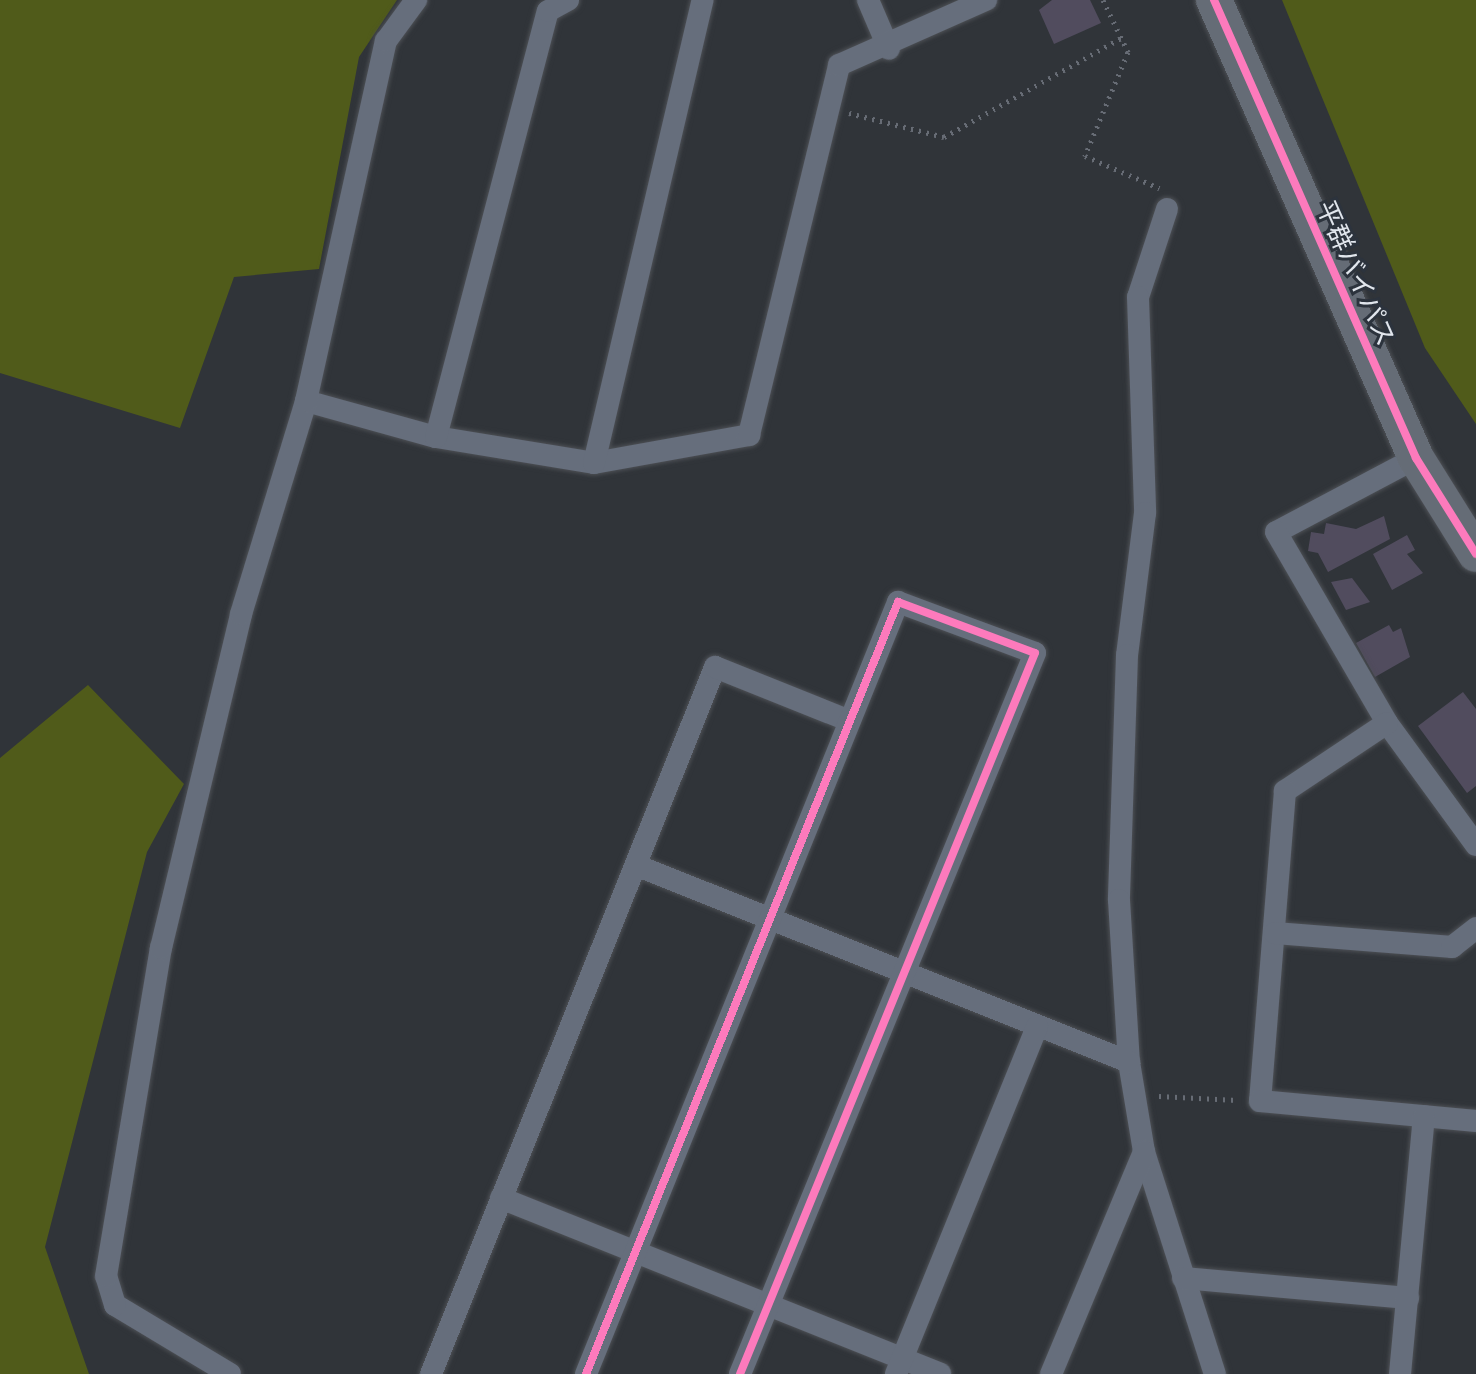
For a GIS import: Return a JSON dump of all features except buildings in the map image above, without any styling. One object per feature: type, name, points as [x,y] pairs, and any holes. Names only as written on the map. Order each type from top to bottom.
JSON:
[{"type":"highway","name":"平群バイパス","points":[[1214,0],[1416,458],[1476,554]]},
{"type":"street","points":[[230,1374],[115,1305],[106,1276],[161,948],[241,614],[306,401],[386,41],[416,0]]},
{"type":"street","points":[[436,437],[548,11],[568,0]]},
{"type":"street","points":[[594,463],[703,0]]},
{"type":"street","points":[[868,0],[889,49]]},
{"type":"street","points":[[306,401],[436,437],[594,463],[749,435],[839,65],[889,49],[986,0]]},
{"type":"street","points":[[1167,209],[1138,297],[1145,513],[1127,655],[1119,900],[1129,1062],[1144,1152],[1215,1374]]},
{"type":"street","points":[[1416,458],[1276,532],[1387,723],[1476,845]]},
{"type":"street","points":[[586,1374],[898,602],[1035,653],[740,1374]]},
{"type":"street","points":[[431,1374],[638,866],[715,667],[850,721]]},
{"type":"street","points":[[1387,723],[1285,791],[1260,1101],[1476,1121]]},
{"type":"street","points":[[638,866],[1129,1062]]},
{"type":"street","points":[[1275,933],[1452,947],[1476,928]]},
{"type":"street","points":[[899,1367],[1037,1027]]},
{"type":"street","points":[[1400,1374],[1424,1116]]},
{"type":"street","points":[[1051,1374],[1144,1152]]},
{"type":"street","points":[[501,1198],[769,1308],[899,1367],[940,1374]]},
{"type":"street","points":[[1183,1278],[1408,1298]]},
{"type":"path","points":[[1103,0],[1128,52],[1085,156],[1172,194],[1167,209]]},
{"type":"path","points":[[829,108],[944,137],[1121,38]]},
{"type":"path","points":[[1134,1095],[1260,1101]]},
{"type":"green space","points":[[0,0],[397,0],[359,57],[319,269],[234,277],[180,428],[0,373]]},
{"type":"green space","points":[[1282,0],[1476,0],[1476,424],[1425,348]]},
{"type":"green space","points":[[88,685],[184,784],[147,852],[45,1247],[89,1374],[0,1374],[0,758]]},
{"type":"cycle path","points":[[1214,0],[1416,458],[1476,554]]},
{"type":"cycle path","points":[[586,1374],[898,602],[1035,653],[740,1374]]}]
